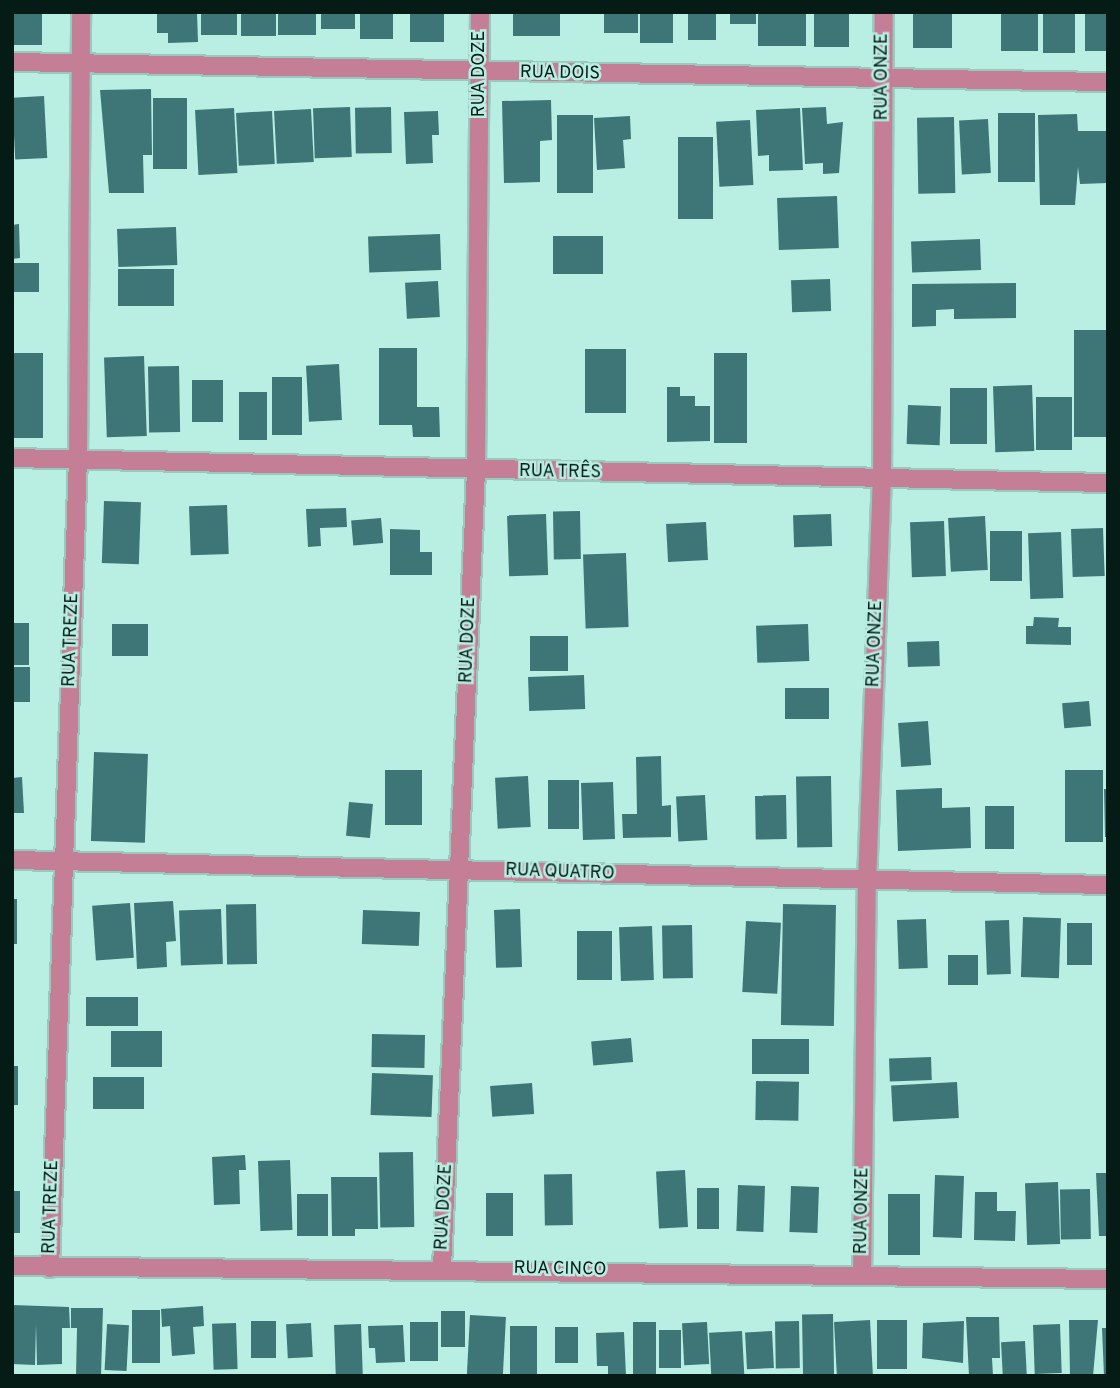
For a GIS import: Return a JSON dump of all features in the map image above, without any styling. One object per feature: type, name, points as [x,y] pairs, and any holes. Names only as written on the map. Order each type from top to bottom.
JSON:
[{"type":"street","name":"RUA TREZE","points":[[50,1268],[78,460],[81,12]]},
{"type":"street","name":"RUA DOZE","points":[[442,1268],[461,870],[475,471],[480,12]]},
{"type":"street","name":"RUA ONZE","points":[[862,1276],[867,883],[882,481],[884,12]]},
{"type":"street","name":"RUA DOIS","points":[[12,62],[1108,82]]},
{"type":"street","name":"RUA TRÊS","points":[[12,458],[882,481],[1108,483]]},
{"type":"street","name":"RUA QUATRO","points":[[12,860],[867,883],[1108,886]]},
{"type":"street","name":"RUA CINCO","points":[[12,1266],[442,1268],[1108,1279]]},
{"type":"building","points":[[12,12],[42,12],[42,45],[12,45]]},
{"type":"building","points":[[157,12],[197,12],[198,42],[168,43],[168,33],[157,33]]},
{"type":"building","points":[[201,12],[237,12],[237,35],[201,35]]},
{"type":"building","points":[[241,12],[276,12],[276,36],[241,36]]},
{"type":"building","points":[[278,12],[316,12],[316,35],[278,35]]},
{"type":"building","points":[[321,12],[355,12],[355,29],[321,29]]},
{"type":"building","points":[[360,12],[393,12],[393,39],[360,39]]},
{"type":"building","points":[[410,12],[444,12],[444,42],[410,42]]},
{"type":"building","points":[[513,12],[560,12],[560,36],[513,36]]},
{"type":"building","points":[[604,12],[638,12],[638,33],[604,33]]},
{"type":"building","points":[[640,12],[673,12],[673,43],[640,43]]},
{"type":"building","points":[[688,12],[716,12],[716,40],[688,40]]},
{"type":"building","points":[[730,12],[756,12],[756,24],[730,24]]},
{"type":"building","points":[[758,12],[806,12],[806,46],[758,46]]},
{"type":"building","points":[[814,12],[849,12],[849,47],[814,47]]},
{"type":"building","points":[[913,12],[952,12],[952,48],[913,48]]},
{"type":"building","points":[[1001,12],[1038,12],[1038,51],[1001,51]]},
{"type":"building","points":[[1043,12],[1075,12],[1075,53],[1043,53]]},
{"type":"building","points":[[1085,12],[1108,12],[1108,51],[1085,51]]},
{"type":"building","points":[[151,89],[152,155],[143,155],[144,193],[109,193],[100,90]]},
{"type":"building","points":[[44,96],[47,158],[15,160],[12,98]]},
{"type":"building","points":[[153,98],[187,98],[187,169],[153,169]]},
{"type":"building","points":[[551,100],[552,140],[540,141],[540,182],[504,183],[502,101]]},
{"type":"building","points":[[350,107],[352,157],[315,158],[313,108]]},
{"type":"building","points":[[391,107],[392,153],[356,154],[355,108]]},
{"type":"building","points":[[826,107],[827,124],[843,122],[839,173],[823,174],[823,163],[805,164],[802,108]]},
{"type":"building","points":[[234,108],[237,173],[198,175],[195,110]]},
{"type":"building","points":[[800,108],[803,170],[769,171],[769,155],[758,156],[756,110]]},
{"type":"building","points":[[311,109],[314,162],[277,164],[274,111]]},
{"type":"building","points":[[272,111],[275,164],[239,166],[236,113]]},
{"type":"building","points":[[438,111],[439,135],[432,135],[433,163],[406,164],[404,112]]},
{"type":"building","points":[[998,113],[1035,113],[1035,182],[998,182]]},
{"type":"building","points":[[1077,114],[1078,131],[1108,131],[1108,183],[1080,184],[1078,167],[1075,205],[1040,205],[1038,115]]},
{"type":"building","points":[[557,115],[593,115],[593,193],[557,193]]},
{"type":"building","points":[[630,116],[631,139],[623,140],[625,168],[597,170],[594,118]]},
{"type":"building","points":[[954,117],[955,193],[918,194],[917,118]]},
{"type":"building","points":[[988,119],[991,173],[962,174],[959,121]]},
{"type":"building","points":[[750,120],[753,185],[719,187],[716,122]]},
{"type":"building","points":[[678,137],[713,137],[713,219],[678,219]]},
{"type":"building","points":[[837,196],[839,248],[779,250],[777,198]]},
{"type":"building","points":[[19,224],[20,258],[12,259],[12,225]]},
{"type":"building","points":[[176,227],[177,265],[118,267],[117,229]]},
{"type":"building","points":[[440,234],[441,270],[369,272],[368,237]]},
{"type":"building","points":[[553,236],[603,236],[603,274],[553,274]]},
{"type":"building","points":[[980,239],[981,270],[912,272],[911,241]]},
{"type":"building","points":[[12,263],[39,263],[39,292],[12,292]]},
{"type":"building","points":[[118,269],[174,269],[174,306],[118,306]]},
{"type":"building","points":[[830,279],[831,311],[792,312],[791,280]]},
{"type":"building","points":[[438,281],[440,317],[407,319],[405,283]]},
{"type":"building","points":[[1016,283],[1016,318],[954,319],[954,309],[936,310],[936,326],[912,327],[912,284]]},
{"type":"building","points":[[1074,330],[1108,330],[1108,437],[1074,437]]},
{"type":"building","points":[[379,348],[417,348],[417,407],[439,407],[440,437],[413,437],[412,425],[379,425]]},
{"type":"building","points":[[585,349],[626,349],[626,413],[585,413]]},
{"type":"building","points":[[12,353],[43,353],[43,438],[12,438]]},
{"type":"building","points":[[714,353],[747,353],[747,443],[714,443]]},
{"type":"building","points":[[144,356],[147,436],[107,437],[104,357]]},
{"type":"building","points":[[339,364],[342,420],[309,422],[306,366]]},
{"type":"building","points":[[179,366],[180,432],[149,433],[148,367]]},
{"type":"building","points":[[272,377],[302,377],[302,435],[272,435]]},
{"type":"building","points":[[192,380],[223,380],[223,422],[192,422]]},
{"type":"building","points":[[1032,385],[1034,451],[995,452],[993,386]]},
{"type":"building","points":[[667,387],[680,387],[680,396],[695,396],[695,406],[710,406],[710,441],[667,442]]},
{"type":"building","points":[[950,388],[987,388],[987,444],[950,444]]},
{"type":"building","points":[[239,392],[267,392],[267,440],[239,440]]},
{"type":"building","points":[[1036,397],[1072,397],[1072,450],[1036,450]]},
{"type":"building","points":[[908,405],[941,406],[940,445],[907,444]]},
{"type":"building","points":[[104,501],[141,502],[139,564],[102,563]]},
{"type":"building","points":[[227,505],[229,554],[191,555],[189,506]]},
{"type":"building","points":[[346,508],[347,527],[320,528],[321,546],[308,547],[306,509]]},
{"type":"building","points":[[553,511],[580,511],[581,559],[554,559]]},
{"type":"building","points":[[546,514],[548,575],[509,576],[507,515]]},
{"type":"building","points":[[831,514],[832,546],[794,547],[793,515]]},
{"type":"building","points":[[985,516],[988,570],[951,572],[948,518]]},
{"type":"building","points":[[381,518],[383,543],[353,546],[351,521]]},
{"type":"building","points":[[944,521],[946,576],[912,577],[910,522]]},
{"type":"building","points":[[706,522],[708,560],[668,562],[666,524]]},
{"type":"building","points":[[1103,528],[1105,576],[1073,577],[1071,529]]},
{"type":"building","points":[[390,529],[420,530],[420,552],[432,552],[432,575],[390,575]]},
{"type":"building","points":[[990,531],[1022,531],[1022,581],[990,581]]},
{"type":"building","points":[[1061,532],[1063,598],[1030,599],[1028,533]]},
{"type":"building","points":[[626,553],[629,627],[586,628],[583,555]]},
{"type":"building","points":[[1034,617],[1059,618],[1058,627],[1071,627],[1071,645],[1026,644],[1026,626],[1033,626]]},
{"type":"building","points":[[12,623],[29,623],[29,665],[12,665]]},
{"type":"building","points":[[112,624],[148,624],[148,656],[112,656]]},
{"type":"building","points":[[808,624],[809,661],[757,663],[756,626]]},
{"type":"building","points":[[530,636],[568,636],[568,671],[530,671]]},
{"type":"building","points":[[939,641],[940,666],[908,667],[907,642]]},
{"type":"building","points":[[12,667],[30,667],[30,702],[12,702]]},
{"type":"building","points":[[584,675],[585,709],[529,711],[528,677]]},
{"type":"building","points":[[785,688],[829,688],[829,719],[785,719]]},
{"type":"building","points":[[1089,701],[1091,726],[1064,728],[1062,703]]},
{"type":"building","points":[[928,721],[931,765],[901,767],[898,723]]},
{"type":"building","points":[[94,752],[148,754],[145,843],[91,841]]},
{"type":"building","points":[[661,756],[662,806],[671,805],[671,837],[623,838],[622,814],[637,814],[636,757]]},
{"type":"building","points":[[385,770],[422,770],[422,825],[385,825]]},
{"type":"building","points":[[1065,770],[1103,770],[1103,842],[1065,842]]},
{"type":"building","points":[[528,776],[531,827],[498,829],[495,778]]},
{"type":"building","points":[[831,776],[832,847],[797,848],[796,777]]},
{"type":"building","points":[[22,777],[24,813],[12,813],[12,778]]},
{"type":"building","points":[[548,780],[579,780],[579,829],[548,829]]},
{"type":"building","points":[[613,782],[615,839],[583,840],[581,783]]},
{"type":"building","points":[[942,788],[942,808],[970,807],[971,848],[898,851],[896,790]]},
{"type":"building","points":[[1104,789],[1108,789],[1108,837],[1105,837]]},
{"type":"building","points":[[705,795],[707,840],[678,841],[676,797]]},
{"type":"building","points":[[786,795],[787,839],[756,840],[755,796]]},
{"type":"building","points":[[349,802],[373,804],[370,838],[346,836]]},
{"type":"building","points":[[985,806],[1014,806],[1014,849],[985,849]]},
{"type":"building","points":[[12,899],[17,899],[17,944],[12,944]]},
{"type":"building","points":[[173,901],[176,941],[166,942],[167,967],[137,969],[134,903]]},
{"type":"building","points":[[130,903],[134,958],[96,961],[92,906]]},
{"type":"building","points":[[256,904],[257,964],[227,965],[226,905]]},
{"type":"building","points":[[783,904],[836,905],[834,1026],[781,1025]]},
{"type":"building","points":[[221,909],[223,964],[181,965],[179,910]]},
{"type":"building","points":[[520,909],[522,967],[496,968],[494,910]]},
{"type":"building","points":[[363,910],[420,912],[419,946],[362,944]]},
{"type":"building","points":[[1023,917],[1061,918],[1059,978],[1021,977]]},
{"type":"building","points":[[926,919],[928,968],[899,969],[897,920]]},
{"type":"building","points":[[1009,920],[1011,974],[987,975],[985,921]]},
{"type":"building","points":[[746,921],[781,923],[777,994],[742,992]]},
{"type":"building","points":[[1067,923],[1092,923],[1092,965],[1067,965]]},
{"type":"building","points":[[692,925],[693,978],[663,979],[662,926]]},
{"type":"building","points":[[652,926],[654,980],[621,981],[619,927]]},
{"type":"building","points":[[577,931],[612,931],[612,980],[577,980]]},
{"type":"building","points":[[948,955],[978,955],[978,985],[948,985]]},
{"type":"building","points":[[86,997],[138,997],[138,1026],[86,1026]]},
{"type":"building","points":[[111,1031],[162,1031],[162,1067],[111,1067]]},
{"type":"building","points":[[372,1034],[425,1035],[424,1068],[371,1067]]},
{"type":"building","points":[[631,1038],[633,1062],[593,1065],[591,1041]]},
{"type":"building","points":[[752,1039],[809,1039],[809,1074],[752,1074]]},
{"type":"building","points":[[931,1057],[932,1080],[890,1081],[889,1058]]},
{"type":"building","points":[[12,1066],[18,1066],[18,1105],[12,1105]]},
{"type":"building","points":[[372,1073],[433,1075],[431,1117],[371,1115]]},
{"type":"building","points":[[93,1077],[144,1077],[144,1109],[93,1109]]},
{"type":"building","points":[[756,1081],[799,1082],[798,1121],[755,1120]]},
{"type":"building","points":[[957,1082],[959,1118],[893,1121],[891,1085]]},
{"type":"building","points":[[532,1083],[534,1114],[492,1117],[490,1086]]},
{"type":"building","points":[[413,1152],[414,1227],[380,1228],[379,1153]]},
{"type":"building","points":[[245,1155],[246,1170],[239,1170],[240,1204],[214,1205],[212,1157]]},
{"type":"building","points":[[290,1160],[292,1230],[260,1231],[258,1161]]},
{"type":"building","points":[[685,1170],[688,1227],[659,1228],[656,1172]]},
{"type":"building","points":[[1096,1173],[1108,1173],[1108,1236],[1099,1236]]},
{"type":"building","points":[[544,1174],[572,1174],[573,1225],[545,1225]]},
{"type":"building","points":[[935,1175],[964,1176],[962,1238],[933,1237]]},
{"type":"building","points":[[331,1177],[377,1177],[378,1229],[355,1229],[355,1236],[332,1236]]},
{"type":"building","points":[[1058,1182],[1060,1244],[1027,1245],[1025,1183]]},
{"type":"building","points":[[738,1185],[765,1186],[763,1232],[736,1231]]},
{"type":"building","points":[[791,1186],[819,1187],[817,1233],[789,1232]]},
{"type":"building","points":[[697,1188],[719,1188],[719,1229],[697,1229]]},
{"type":"building","points":[[1090,1189],[1091,1239],[1061,1240],[1060,1190]]},
{"type":"building","points":[[12,1191],[20,1191],[20,1233],[12,1233]]},
{"type":"building","points":[[975,1192],[997,1192],[997,1211],[1016,1211],[1015,1241],[974,1240]]},
{"type":"building","points":[[486,1193],[513,1193],[513,1236],[486,1236]]},
{"type":"building","points":[[297,1194],[328,1194],[328,1236],[297,1236]]},
{"type":"building","points":[[888,1194],[920,1194],[920,1255],[888,1255]]},
{"type":"building","points":[[12,1305],[69,1307],[70,1328],[62,1328],[62,1364],[37,1365],[36,1324],[35,1365],[12,1364]]},
{"type":"building","points":[[203,1306],[204,1326],[193,1327],[195,1354],[172,1356],[170,1326],[162,1327],[161,1309]]},
{"type":"building","points":[[71,1308],[103,1308],[101,1376],[76,1376],[77,1328],[71,1328]]},
{"type":"building","points":[[132,1310],[160,1310],[160,1363],[132,1363]]},
{"type":"building","points":[[441,1311],[465,1311],[465,1347],[441,1347]]},
{"type":"building","points":[[833,1314],[834,1376],[803,1376],[802,1315]]},
{"type":"building","points":[[470,1315],[506,1317],[503,1376],[467,1376]]},
{"type":"building","points":[[966,1317],[999,1317],[1000,1358],[992,1358],[993,1376],[969,1376]]},
{"type":"building","points":[[870,1320],[873,1376],[837,1376],[834,1322]]},
{"type":"building","points":[[877,1320],[907,1320],[907,1369],[877,1369]]},
{"type":"building","points":[[1069,1320],[1098,1320],[1093,1376],[1070,1376]]},
{"type":"building","points":[[251,1321],[276,1321],[276,1358],[251,1358]]},
{"type":"building","points":[[775,1321],[799,1321],[800,1368],[776,1368]]},
{"type":"building","points":[[964,1321],[963,1363],[922,1358],[923,1323]]},
{"type":"building","points":[[410,1322],[438,1322],[438,1361],[410,1361]]},
{"type":"building","points":[[633,1322],[656,1322],[656,1376],[633,1376]]},
{"type":"building","points":[[707,1322],[709,1364],[684,1365],[682,1323]]},
{"type":"building","points":[[236,1323],[238,1369],[214,1370],[212,1324]]},
{"type":"building","points":[[311,1323],[313,1357],[288,1358],[286,1324]]},
{"type":"building","points":[[107,1324],[129,1325],[127,1371],[105,1370]]},
{"type":"building","points":[[361,1324],[363,1374],[336,1375],[334,1325]]},
{"type":"building","points":[[1060,1324],[1062,1373],[1035,1374],[1033,1325]]},
{"type":"building","points":[[403,1325],[405,1362],[376,1363],[375,1348],[369,1348],[368,1326]]},
{"type":"building","points":[[510,1326],[537,1326],[537,1376],[510,1376]]},
{"type":"building","points":[[555,1327],[578,1327],[578,1363],[555,1363]]},
{"type":"building","points":[[1102,1328],[1108,1328],[1108,1376],[1104,1376]]},
{"type":"building","points":[[659,1330],[681,1330],[681,1368],[659,1368]]},
{"type":"building","points":[[742,1331],[744,1376],[711,1376],[709,1333]]},
{"type":"building","points":[[772,1331],[774,1368],[747,1369],[745,1332]]},
{"type":"building","points":[[624,1332],[626,1376],[608,1376],[608,1366],[597,1366],[596,1333]]},
{"type":"building","points":[[1025,1341],[1027,1376],[1003,1376],[1001,1342]]}]
